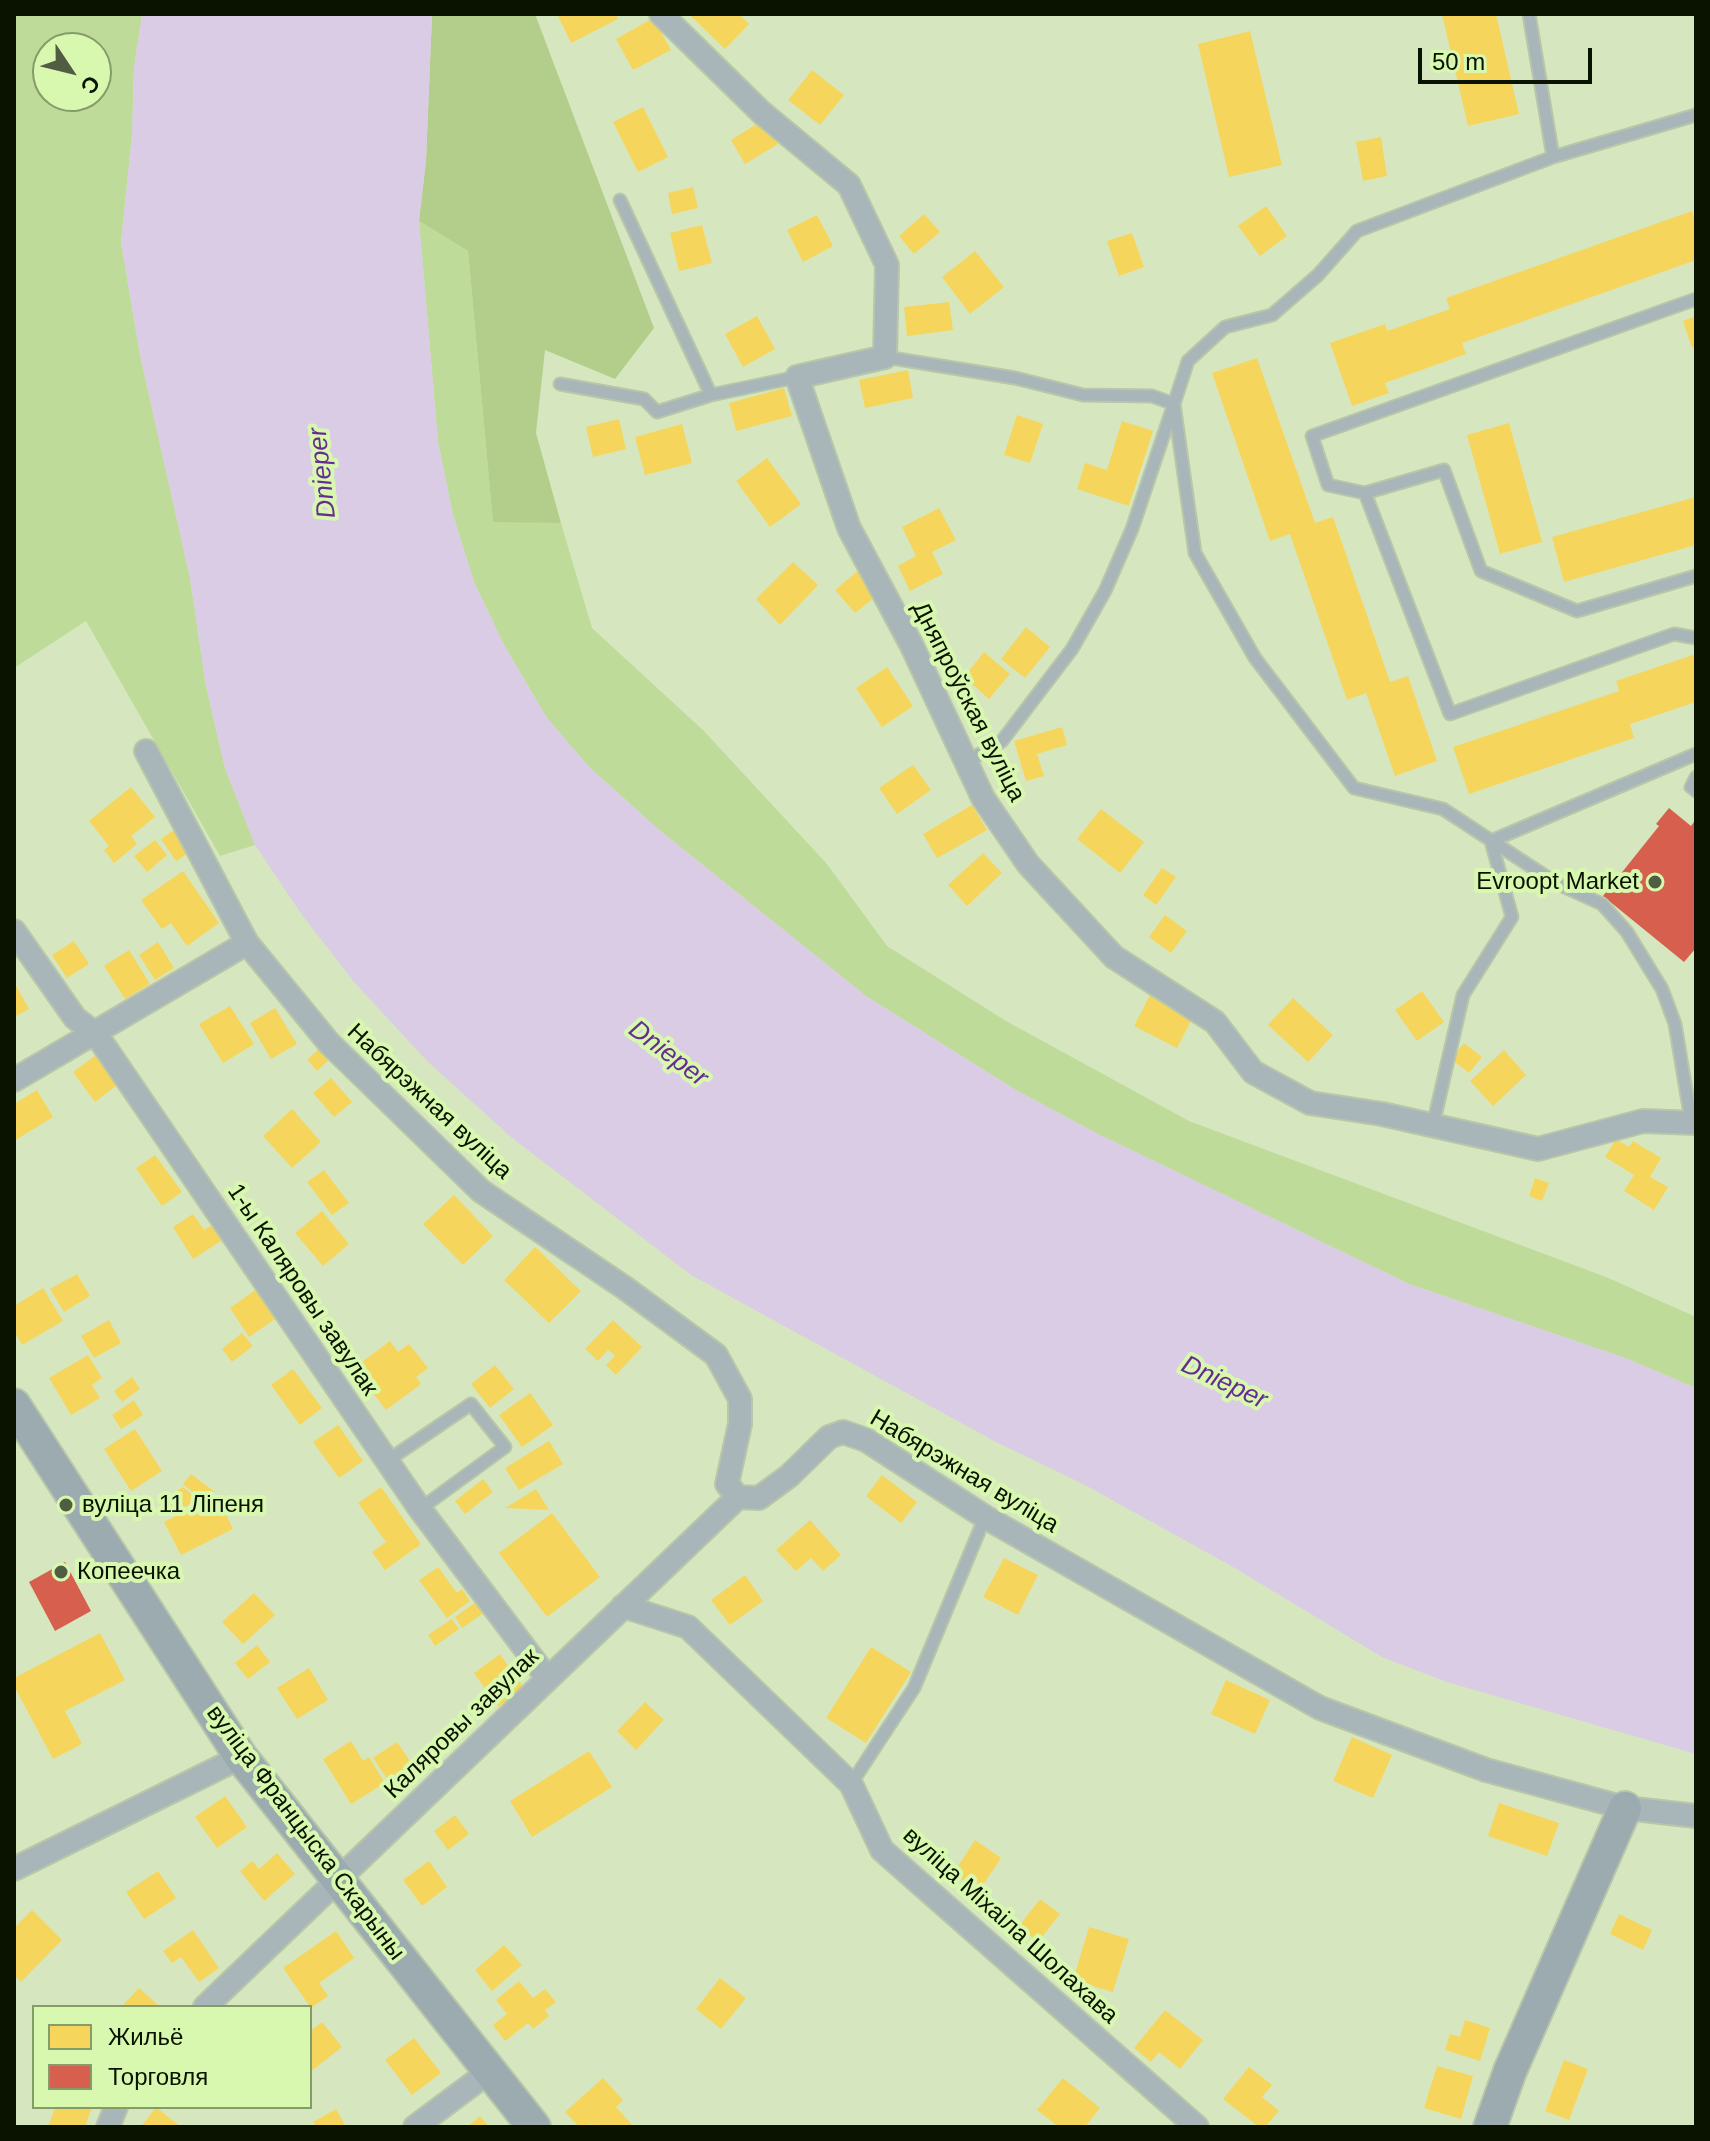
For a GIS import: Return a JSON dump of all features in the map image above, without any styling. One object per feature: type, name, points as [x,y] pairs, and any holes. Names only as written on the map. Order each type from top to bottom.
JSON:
[{"type":"main road","name":"вуліца Францыска Скарыны","points":[[14,1405],[241,1757],[534,2127]]},
{"type":"main road","points":[[1490,2127],[1510,2071],[1625,1808]]},
{"type":"street","points":[[661,14],[761,112],[849,185],[887,265],[885,357],[797,377]]},
{"type":"street","name":"Дняпроўская вуліца","points":[[797,377],[849,528],[911,644],[983,798],[1028,864],[1114,957],[1215,1022],[1253,1072],[1310,1103],[1433,1125],[1538,1149],[1643,1121],[1694,1121]]},
{"type":"street","name":"Набярэжная вуліца","points":[[146,751],[247,943],[329,1043],[481,1191],[625,1288],[716,1355],[740,1399],[740,1424],[727,1484],[738,1497],[759,1498],[829,1437],[843,1432],[866,1440],[985,1517],[1320,1708],[1486,1770],[1625,1808],[1696,1816]]},
{"type":"street","name":"1-ы Каляровы завулак","points":[[14,931],[75,1018],[96,1034],[420,1509],[548,1679]]},
{"type":"street","points":[[14,1080],[247,943]]},
{"type":"street","name":"Каляровы завулак","points":[[207,2005],[738,1497]]},
{"type":"street","name":"вуліца Міхаіла Шолахава","points":[[623,1606],[688,1627],[851,1784],[882,1850],[1197,2127]]},
{"type":"street","points":[[14,1869],[241,1757]]},
{"type":"street","points":[[415,2127],[490,2071]]},
{"type":"lane","points":[[1529,14],[1553,157]]},
{"type":"lane","points":[[965,763],[1002,741],[1072,649],[1105,591],[1132,529],[1188,361],[1215,335],[1225,327],[1272,315],[1318,275],[1357,231],[1553,157],[1696,115]]},
{"type":"lane","points":[[620,200],[711,395]]},
{"type":"lane","points":[[1696,299],[1312,436],[1328,485],[1365,493],[1444,470],[1481,571],[1577,611],[1696,576]]},
{"type":"lane","points":[[885,357],[1015,378],[1083,395],[1152,396],[1174,404]]},
{"type":"lane","points":[[560,384],[644,399],[657,412],[711,395],[797,377]]},
{"type":"lane","points":[[1174,404],[1181,445],[1184,498],[1195,553],[1255,658],[1354,788],[1443,809],[1556,883],[1602,904],[1627,932],[1662,989],[1675,1024],[1694,1121]]},
{"type":"lane","points":[[1365,493],[1450,714],[1674,634],[1696,638]]},
{"type":"lane","points":[[1491,841],[1696,754]]},
{"type":"lane","points":[[1696,777],[1691,787],[1696,791]]},
{"type":"lane","points":[[1433,1125],[1463,995],[1512,917],[1491,841]]},
{"type":"lane","points":[[387,1461],[471,1404],[505,1447],[420,1509]]},
{"type":"lane","points":[[851,1784],[914,1688],[985,1517]]},
{"type":"green space","points":[[14,14],[142,14],[134,68],[132,135],[121,242],[140,355],[190,578],[206,686],[225,768],[255,845],[220,856],[86,621],[14,668]]},
{"type":"green space","points":[[432,14],[535,14],[654,328],[615,379],[545,350],[536,433],[561,523],[493,522],[468,251],[419,221],[426,160]]},
{"type":"green space","points":[[419,221],[468,251],[493,521],[561,523],[592,628],[703,730],[827,864],[887,946],[1006,1021],[1189,1121],[1606,1277],[1696,1317],[1696,1388],[1625,1358],[1409,1284],[1096,1133],[1014,1089],[866,996],[658,829],[589,767],[547,718],[504,645],[474,582],[453,515],[438,442]]},
{"type":"water","name":"Dnieper","points":[[142,14],[432,14],[426,160],[419,221],[438,442],[453,515],[474,582],[504,645],[547,718],[589,767],[658,829],[866,996],[1014,1089],[1096,1133],[1409,1284],[1625,1358],[1696,1388],[1696,1754],[1447,1682],[1382,1657],[1233,1567],[1085,1485],[996,1442],[691,1275],[511,1137],[427,1061],[354,982],[302,915],[255,845],[225,768],[206,686],[190,578],[140,355],[121,242],[132,135],[134,68]]},
{"type":"building: Жильё","points":[[557,14],[615,14],[618,19],[571,43]]},
{"type":"building: Жильё","points":[[689,14],[739,14],[749,24],[725,49]]},
{"type":"building: Жильё","points":[[1442,14],[1496,14],[1519,114],[1468,126]]},
{"type":"building: Жильё","points":[[653,18],[671,50],[633,70],[616,39]]},
{"type":"building: Жильё","points":[[1250,31],[1282,165],[1229,177],[1198,44]]},
{"type":"building: Жильё","points":[[812,70],[844,95],[820,125],[788,100]]},
{"type":"building: Жильё","points":[[643,107],[668,157],[638,172],[613,122]]},
{"type":"building: Жильё","points":[[763,120],[778,144],[745,164],[731,140]]},
{"type":"building: Жильё","points":[[1381,137],[1387,176],[1363,181],[1356,142]]},
{"type":"building: Жильё","points":[[693,187],[698,208],[672,214],[668,193]]},
{"type":"building: Жильё","points":[[1266,206],[1287,236],[1260,256],[1238,226]]},
{"type":"building: Жильё","points":[[1692,211],[1696,223],[1696,260],[1462,343],[1466,354],[1385,383],[1389,393],[1352,406],[1330,343],[1385,324],[1387,331],[1450,309],[1446,298]]},
{"type":"building: Жильё","points":[[924,214],[940,232],[914,254],[899,236]]},
{"type":"building: Жильё","points":[[817,215],[833,246],[803,262],[787,230]]},
{"type":"building: Жильё","points":[[702,225],[712,263],[679,271],[670,233]]},
{"type":"building: Жильё","points":[[1132,233],[1144,267],[1119,276],[1107,241]]},
{"type":"building: Жильё","points":[[975,251],[1004,287],[970,314],[942,277]]},
{"type":"building: Жильё","points":[[949,302],[953,330],[907,336],[904,307]]},
{"type":"building: Жильё","points":[[757,316],[775,349],[743,367],[725,334]]},
{"type":"building: Жильё","points":[[1696,316],[1696,346],[1692,348],[1683,321]]},
{"type":"building: Жильё","points":[[1257,358],[1315,523],[1333,517],[1390,682],[1408,676],[1437,761],[1395,776],[1366,693],[1347,700],[1290,534],[1270,541],[1212,373]]},
{"type":"building: Жильё","points":[[908,370],[913,398],[865,408],[859,380]]},
{"type":"building: Жильё","points":[[784,388],[792,416],[736,431],[729,403]]},
{"type":"building: Жильё","points":[[1017,415],[1043,424],[1030,463],[1004,455]]},
{"type":"building: Жильё","points":[[619,419],[626,449],[593,457],[586,427]]},
{"type":"building: Жильё","points":[[1122,421],[1153,431],[1129,506],[1077,489],[1085,463],[1107,470]]},
{"type":"building: Жильё","points":[[1509,423],[1542,542],[1500,554],[1467,435]]},
{"type":"building: Жильё","points":[[682,424],[692,463],[645,475],[635,437]]},
{"type":"building: Жильё","points":[[767,458],[801,504],[770,527],[736,481]]},
{"type":"building: Жильё","points":[[1696,497],[1696,545],[1564,582],[1552,537]]},
{"type":"building: Жильё","points":[[939,508],[956,540],[932,552],[943,574],[910,591],[898,566],[916,556],[902,527]]},
{"type":"building: Жильё","points":[[793,562],[818,585],[780,625],[756,599]]},
{"type":"building: Жильё","points":[[859,570],[879,594],[855,613],[835,590]]},
{"type":"building: Жильё","points":[[1026,627],[1050,647],[1025,678],[1001,659]]},
{"type":"building: Жильё","points":[[984,652],[1010,674],[989,699],[964,677]]},
{"type":"building: Жильё","points":[[1696,654],[1696,702],[1630,724],[1634,738],[1469,794],[1453,747],[1619,691],[1616,681]]},
{"type":"building: Жильё","points":[[887,667],[913,706],[882,727],[856,688]]},
{"type":"building: Жильё","points":[[1062,727],[1067,745],[1037,754],[1044,776],[1026,781],[1014,741]]},
{"type":"building: Жильё","points":[[913,765],[931,790],[897,814],[879,788]]},
{"type":"building: Жильё","points":[[131,787],[155,817],[131,836],[137,844],[114,863],[104,850],[109,846],[89,821]]},
{"type":"building: Жильё","points":[[972,805],[987,830],[937,858],[923,834]]},
{"type":"building: Жильё","points":[[1101,809],[1144,842],[1120,873],[1077,839]]},
{"type":"building: Жильё","points":[[178,827],[193,850],[176,861],[161,839]]},
{"type":"building: Жильё","points":[[155,840],[167,855],[147,872],[134,856]]},
{"type":"building: Жильё","points":[[983,853],[1002,873],[967,906],[948,885]]},
{"type":"building: Жильё","points":[[1162,868],[1176,877],[1156,905],[1143,895]]},
{"type":"building: Жильё","points":[[183,871],[219,923],[187,946],[171,923],[162,929],[141,900]]},
{"type":"building: Жильё","points":[[1165,915],[1187,931],[1171,953],[1149,937]]},
{"type":"building: Жильё","points":[[74,941],[89,964],[67,978],[52,955]]},
{"type":"building: Жильё","points":[[158,942],[174,968],[155,980],[139,955]]},
{"type":"building: Жильё","points":[[129,950],[150,984],[125,999],[104,966]]},
{"type":"building: Жильё","points":[[14,982],[29,1009],[14,1017]]},
{"type":"building: Жильё","points":[[1422,991],[1444,1022],[1417,1041],[1395,1010]]},
{"type":"building: Жильё","points":[[1150,995],[1193,1017],[1177,1048],[1134,1026]]},
{"type":"building: Жильё","points":[[1293,998],[1333,1035],[1308,1062],[1268,1025]]},
{"type":"building: Жильё","points":[[230,1006],[254,1044],[223,1063],[199,1024]]},
{"type":"building: Жильё","points":[[275,1008],[297,1044],[271,1059],[250,1023]]},
{"type":"building: Жильё","points":[[1464,1043],[1482,1057],[1469,1073],[1451,1059]]},
{"type":"building: Жильё","points":[[323,1045],[333,1056],[317,1071],[307,1060]]},
{"type":"building: Жильё","points":[[1504,1050],[1526,1075],[1493,1106],[1470,1081]]},
{"type":"building: Жильё","points":[[99,1053],[121,1082],[95,1102],[73,1072]]},
{"type":"building: Жильё","points":[[331,1078],[352,1102],[334,1117],[313,1093]]},
{"type":"building: Жильё","points":[[37,1090],[53,1117],[14,1141],[14,1104]]},
{"type":"building: Жильё","points":[[292,1109],[321,1142],[292,1168],[263,1136]]},
{"type":"building: Жильё","points":[[1616,1139],[1629,1147],[1633,1141],[1661,1158],[1650,1177],[1668,1187],[1654,1210],[1624,1191],[1634,1175],[1605,1157]]},
{"type":"building: Жильё","points":[[155,1155],[182,1192],[162,1206],[136,1168]]},
{"type":"building: Жильё","points":[[324,1170],[349,1203],[332,1215],[307,1182]]},
{"type":"building: Жильё","points":[[1535,1178],[1549,1183],[1542,1201],[1529,1196]]},
{"type":"building: Жильё","points":[[454,1195],[493,1236],[463,1265],[423,1224]]},
{"type":"building: Жильё","points":[[322,1211],[349,1244],[323,1266],[295,1233]]},
{"type":"building: Жильё","points":[[193,1214],[204,1230],[220,1220],[230,1235],[193,1259],[173,1227]]},
{"type":"building: Жильё","points":[[535,1247],[581,1291],[549,1323],[504,1280]]},
{"type":"building: Жильё","points":[[77,1274],[90,1296],[64,1312],[50,1289]]},
{"type":"building: Жильё","points":[[261,1286],[281,1315],[249,1337],[230,1308]]},
{"type":"building: Жильё","points":[[43,1288],[63,1321],[22,1345],[14,1331],[14,1306]]},
{"type":"building: Жильё","points":[[109,1320],[121,1343],[94,1358],[81,1336]]},
{"type":"building: Жильё","points":[[613,1320],[642,1347],[616,1375],[606,1365],[615,1356],[608,1350],[598,1361],[585,1349]]},
{"type":"building: Жильё","points":[[242,1333],[253,1346],[232,1362],[222,1349]]},
{"type":"building: Жильё","points":[[390,1341],[398,1352],[409,1344],[428,1368],[416,1377],[421,1384],[386,1410],[354,1368]]},
{"type":"building: Жильё","points":[[88,1355],[102,1378],[92,1385],[100,1398],[71,1415],[49,1378]]},
{"type":"building: Жильё","points":[[495,1365],[514,1389],[490,1408],[471,1384]]},
{"type":"building: Жильё","points":[[293,1369],[322,1408],[300,1425],[271,1385]]},
{"type":"building: Жильё","points":[[132,1377],[140,1389],[122,1402],[114,1391]]},
{"type":"building: Жильё","points":[[530,1393],[553,1425],[522,1447],[499,1415]]},
{"type":"building: Жильё","points":[[134,1400],[143,1415],[121,1429],[112,1415]]},
{"type":"building: Жильё","points":[[338,1425],[363,1461],[339,1478],[313,1442]]},
{"type":"building: Жильё","points":[[135,1429],[162,1471],[131,1491],[104,1449]]},
{"type":"building: Жильё","points":[[549,1441],[563,1464],[519,1490],[505,1468]]},
{"type":"building: Жильё","points":[[191,1474],[215,1492],[200,1498],[183,1484]]},
{"type":"building: Жильё","points":[[882,1475],[917,1502],[901,1523],[866,1496]]},
{"type":"building: Жильё","points":[[483,1479],[493,1492],[465,1514],[455,1501]]},
{"type":"building: Жильё","points":[[183,1487],[197,1499],[175,1514],[160,1501]]},
{"type":"building: Жильё","points":[[381,1487],[421,1544],[385,1570],[372,1552],[386,1542],[358,1503]]},
{"type":"building: Жильё","points":[[536,1489],[549,1510],[505,1508]]},
{"type":"building: Жильё","points":[[216,1495],[233,1529],[181,1555],[164,1522]]},
{"type":"building: Жильё","points":[[552,1513],[600,1577],[547,1617],[499,1553]]},
{"type":"building: Жильё","points":[[810,1520],[841,1555],[823,1571],[811,1558],[796,1571],[776,1550]]},
{"type":"building: Жильё","points":[[1004,1558],[1038,1575],[1018,1615],[983,1597]]},
{"type":"building: Жильё","points":[[438,1567],[457,1593],[462,1589],[470,1601],[447,1618],[419,1580]]},
{"type":"building: Жильё","points":[[745,1575],[763,1601],[730,1625],[711,1600]]},
{"type":"building: Жильё","points":[[254,1593],[275,1615],[243,1644],[222,1622]]},
{"type":"building: Жильё","points":[[477,1601],[485,1612],[462,1628],[455,1617]]},
{"type":"building: Жильё","points":[[452,1619],[459,1629],[435,1646],[428,1635]]},
{"type":"building: Жильё","points":[[100,1633],[125,1680],[65,1711],[82,1744],[53,1759],[14,1686],[14,1678]]},
{"type":"building: Жильё","points":[[257,1645],[270,1662],[248,1679],[235,1663]]},
{"type":"building: Жильё","points":[[871,1647],[911,1672],[866,1743],[826,1718]]},
{"type":"building: Жильё","points":[[500,1654],[524,1688],[498,1707],[474,1673]]},
{"type":"building: Жильё","points":[[309,1668],[328,1700],[297,1719],[277,1688]]},
{"type":"building: Жильё","points":[[1226,1680],[1270,1700],[1255,1734],[1211,1714]]},
{"type":"building: Жильё","points":[[645,1702],[664,1720],[636,1750],[617,1731]]},
{"type":"building: Жильё","points":[[1352,1737],[1392,1755],[1373,1798],[1333,1781]]},
{"type":"building: Жильё","points":[[351,1741],[363,1761],[369,1757],[385,1783],[351,1804],[323,1759]]},
{"type":"building: Жильё","points":[[397,1742],[414,1767],[390,1783],[373,1758]]},
{"type":"building: Жильё","points":[[589,1751],[612,1787],[532,1837],[510,1801]]},
{"type":"building: Жильё","points":[[225,1796],[247,1827],[217,1848],[195,1817]]},
{"type":"building: Жильё","points":[[1499,1803],[1559,1823],[1547,1856],[1488,1836]]},
{"type":"building: Жильё","points":[[455,1815],[469,1834],[448,1850],[434,1831]]},
{"type":"building: Жильё","points":[[975,1840],[1001,1858],[979,1891],[953,1874]]},
{"type":"building: Жильё","points":[[277,1853],[295,1874],[264,1901],[240,1871],[252,1861],[259,1869]]},
{"type":"building: Жильё","points":[[429,1861],[447,1887],[422,1906],[403,1880]]},
{"type":"building: Жильё","points":[[158,1871],[176,1898],[144,1919],[126,1892]]},
{"type":"building: Жильё","points":[[1040,1899],[1060,1914],[1038,1942],[1019,1926]]},
{"type":"building: Жильё","points":[[32,1910],[62,1940],[21,1982],[14,1975],[14,1928]]},
{"type":"building: Жильё","points":[[1619,1914],[1652,1930],[1643,1950],[1610,1934]]},
{"type":"building: Жильё","points":[[1089,1927],[1129,1939],[1113,1992],[1073,1980]]},
{"type":"building: Жильё","points":[[193,1930],[219,1968],[199,1982],[181,1957],[172,1963],[163,1951]]},
{"type":"building: Жильё","points":[[336,1931],[354,1958],[319,1983],[328,1996],[312,2007],[283,1968]]},
{"type":"building: Жильё","points":[[504,1945],[522,1965],[492,1991],[475,1970]]},
{"type":"building: Жильё","points":[[720,1978],[746,1998],[721,2029],[696,2009]]},
{"type":"building: Жильё","points":[[519,1981],[533,1998],[545,1989],[556,2002],[545,2010],[549,2016],[533,2029],[528,2023],[505,2041],[493,2025],[507,2014],[496,2000]]},
{"type":"building: Жильё","points":[[139,1988],[158,2005],[123,2005]]},
{"type":"building: Жильё","points":[[1165,2010],[1203,2040],[1180,2069],[1159,2052],[1151,2062],[1134,2048]]},
{"type":"building: Жильё","points":[[1465,2020],[1490,2028],[1480,2061],[1445,2050],[1450,2034],[1460,2037]]},
{"type":"building: Жильё","points":[[322,2022],[342,2047],[312,2070],[312,2030]]},
{"type":"building: Жильё","points":[[414,2038],[441,2073],[412,2095],[385,2060]]},
{"type":"building: Жильё","points":[[1564,2060],[1588,2069],[1569,2120],[1545,2111]]},
{"type":"building: Жильё","points":[[1437,2066],[1473,2076],[1461,2119],[1424,2108]]},
{"type":"building: Жильё","points":[[1249,2067],[1272,2085],[1262,2097],[1279,2111],[1265,2127],[1259,2127],[1223,2099]]},
{"type":"building: Жильё","points":[[603,2078],[623,2100],[616,2107],[634,2127],[595,2127],[592,2124],[579,2127],[565,2112]]},
{"type":"building: Жильё","points":[[1063,2078],[1100,2108],[1085,2127],[1059,2127],[1037,2110]]},
{"type":"building: Жильё","points":[[54,2109],[91,2109],[85,2127],[48,2127]]},
{"type":"building: Жильё","points":[[154,2109],[158,2109],[181,2127],[141,2127]]},
{"type":"building: Жильё","points":[[336,2109],[346,2127],[316,2127],[313,2122]]},
{"type":"building: Жильё","points":[[480,2116],[489,2127],[467,2127]]},
{"type":"building: Торговля","name":"Evroopt Market","points":[[1669,808],[1691,826],[1696,819],[1696,948],[1684,962],[1603,896],[1659,826],[1656,824]]},
{"type":"building: Торговля","points":[[65,1562],[91,1611],[55,1631],[29,1582]]},
{"type":"place","name":"Evroopt Market","points":[[1655,882]]},
{"type":"place","name":"вуліца 11 Ліпеня","points":[[66,1505]]},
{"type":"place","name":"Копеечка","points":[[61,1572]]}]
